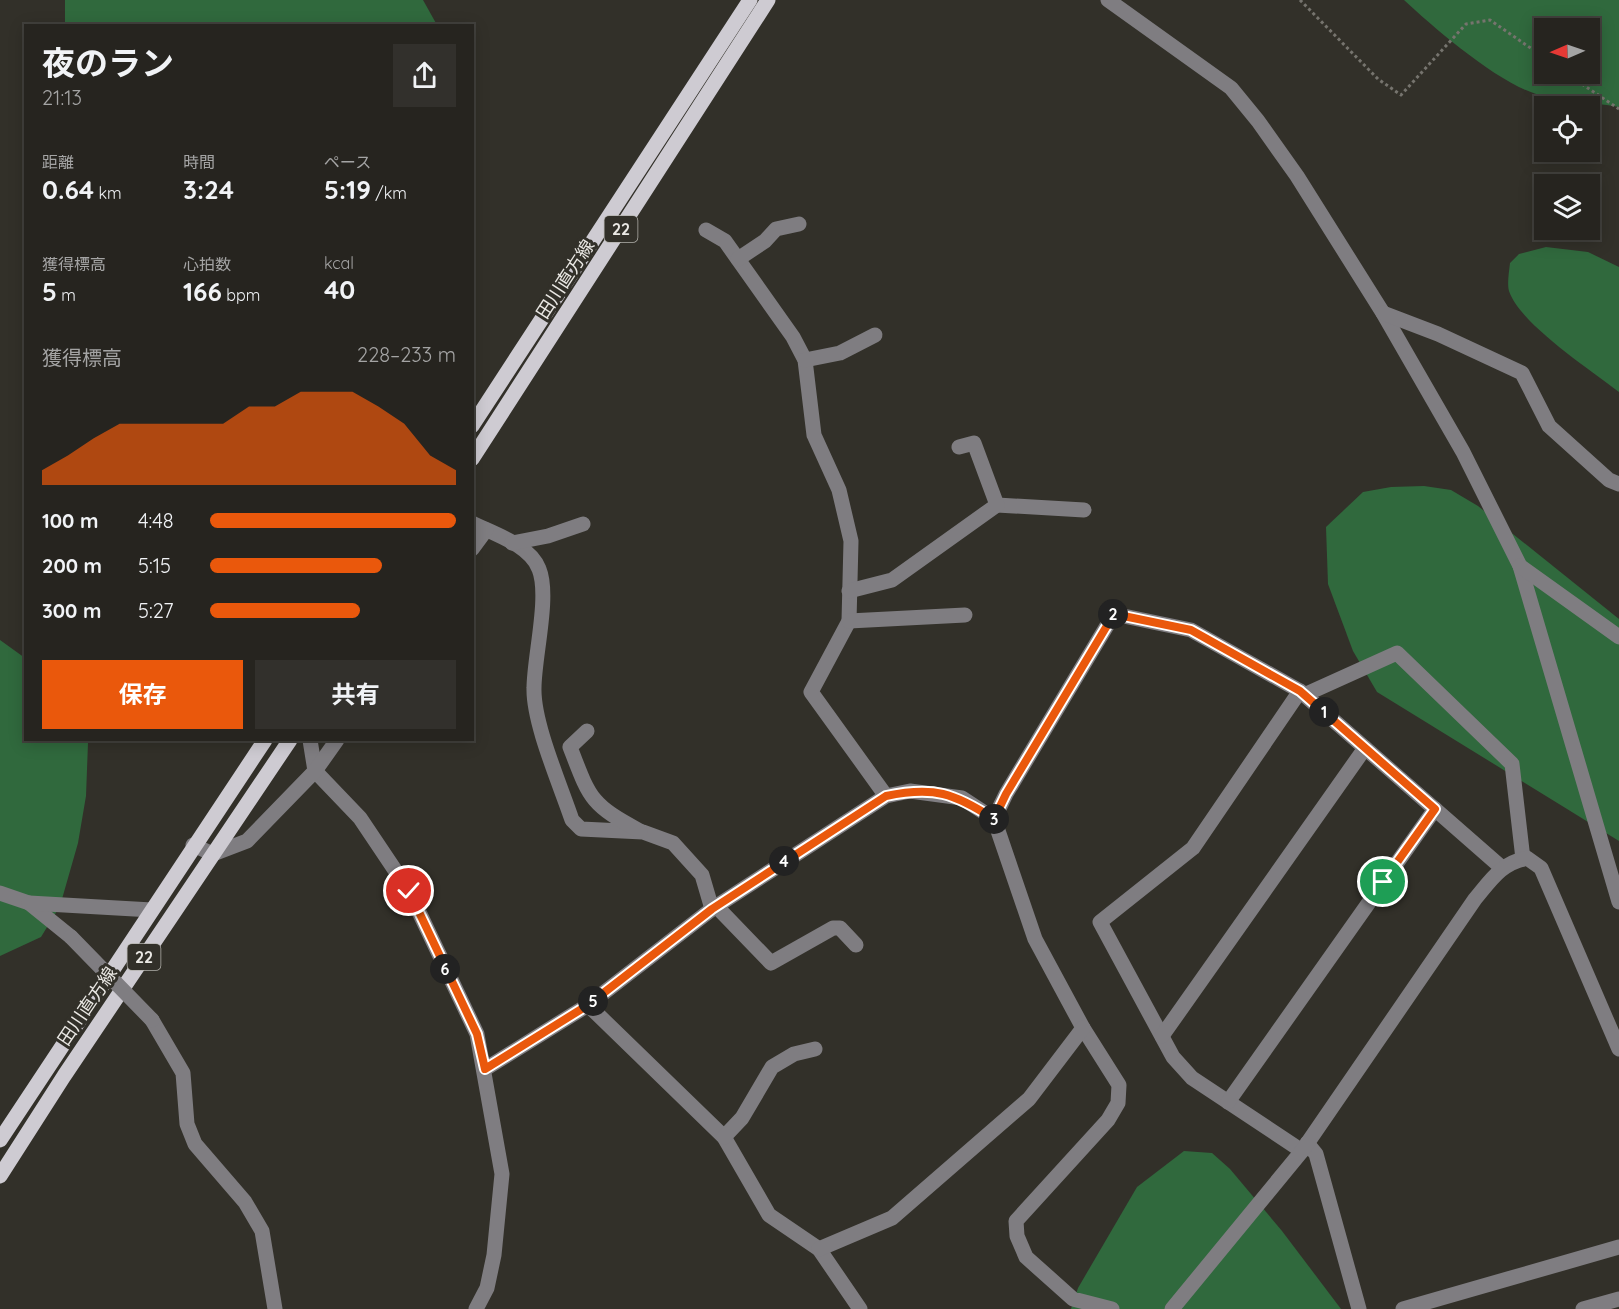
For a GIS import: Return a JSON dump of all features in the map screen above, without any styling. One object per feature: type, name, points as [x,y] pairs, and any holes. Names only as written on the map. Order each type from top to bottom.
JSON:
[{"type":"main road","name":"田川直方線","points":[[474,423],[750,0]]},
{"type":"main road","name":"田川直方線","points":[[474,456],[768,0]]},
{"type":"main road","name":"田川直方線","points":[[0,1140],[193,845],[264,741]]},
{"type":"main road","name":"田川直方線","points":[[0,1176],[289,741]]},
{"type":"street","points":[[1108,0],[1231,88],[1297,177],[1383,313],[1464,452],[1520,566],[1619,902]]},
{"type":"street","points":[[738,259],[765,241],[776,229],[798,224]]},
{"type":"street","points":[[706,230],[725,241],[793,337],[805,360],[813,435],[839,490],[851,541],[849,621],[811,692],[886,796]]},
{"type":"street","points":[[1383,313],[1522,373],[1549,426],[1609,480],[1619,484]]},
{"type":"street","points":[[805,360],[840,353],[875,335]]},
{"type":"street","points":[[959,447],[974,443],[997,505]]},
{"type":"street","points":[[849,591],[892,580],[997,505],[1084,510]]},
{"type":"street","points":[[512,543],[548,536],[583,524]]},
{"type":"street","points":[[474,543],[479,527],[521,547],[539,568],[542,592],[533,690],[541,724],[572,820],[581,830],[643,832]]},
{"type":"street","points":[[1520,566],[1619,637]]},
{"type":"street","points":[[994,819],[1006,794],[1114,614],[1191,630],[1302,693],[1501,867]]},
{"type":"street","points":[[849,621],[965,615]]},
{"type":"street","points":[[1359,1309],[1316,1154],[1192,1078],[1173,1057],[1100,922],[1193,848],[1302,693],[1397,653],[1512,764],[1523,859]]},
{"type":"street","points":[[587,731],[570,747],[588,794],[606,812],[643,832],[673,843],[702,875],[714,908],[771,963],[833,928],[840,928],[856,945]]},
{"type":"street","points":[[310,741],[315,771],[360,819],[409,891],[477,1034],[502,1174],[494,1255],[487,1288],[476,1309]]},
{"type":"street","points":[[193,845],[213,854],[247,841],[315,771],[336,741]]},
{"type":"street","points":[[1162,1035],[1365,748]]},
{"type":"street","points":[[485,1069],[588,1005],[714,908],[886,796],[910,791],[962,798],[994,819],[1035,939],[1083,1028],[1119,1085],[1118,1103],[1108,1120],[1016,1221],[1017,1236],[1026,1257],[1073,1299],[1112,1309]]},
{"type":"street","points":[[1228,1102],[1435,809]]},
{"type":"street","points":[[1172,1309],[1305,1147],[1475,899],[1501,867],[1527,858],[1541,868],[1619,1050]]},
{"type":"street","points":[[0,893],[29,903],[152,910]]},
{"type":"street","points":[[29,903],[71,937],[152,1020],[183,1073],[187,1124],[195,1144],[245,1202],[262,1231],[275,1309]]},
{"type":"street","points":[[588,1005],[724,1137],[769,1215],[819,1249],[860,1309]]},
{"type":"street","points":[[819,1249],[892,1218],[1029,1099],[1083,1028]]},
{"type":"street","points":[[724,1137],[741,1119],[772,1067],[794,1054],[815,1049]]},
{"type":"street","points":[[1403,1309],[1619,1246]]},
{"type":"street","points":[[1583,1309],[1619,1299]]},
{"type":"path","points":[[1300,0],[1378,79],[1401,95],[1466,24],[1490,20],[1534,50]]},
{"type":"path","points":[[1582,84],[1619,109]]},
{"type":"green space","points":[[65,0],[423,0],[436,24],[65,24]]},
{"type":"green space","points":[[1404,0],[1619,0],[1619,107],[1600,105],[1600,96],[1544,96],[1520,88],[1449,39]]},
{"type":"green space","points":[[1546,247],[1588,252],[1619,267],[1619,392],[1541,332],[1516,304],[1509,291],[1510,263],[1519,254]]},
{"type":"green space","points":[[1424,486],[1451,490],[1478,506],[1619,619],[1619,841],[1377,692],[1353,651],[1328,584],[1326,527],[1363,492],[1391,487]]},
{"type":"green space","points":[[0,640],[24,657],[24,741],[88,741],[88,743],[86,796],[78,843],[60,906],[41,937],[0,956]]},
{"type":"green space","points":[[1184,1151],[1212,1153],[1230,1169],[1282,1231],[1341,1309],[1071,1309],[1078,1288],[1137,1187]]},
{"type":"route","points":[[409,891],[477,1034],[485,1069],[588,1005],[712,909],[886,796],[910,791],[962,798],[994,819],[1006,794],[1114,614],[1191,630],[1234,652],[1300,691],[1435,809],[1383,882]]}]
